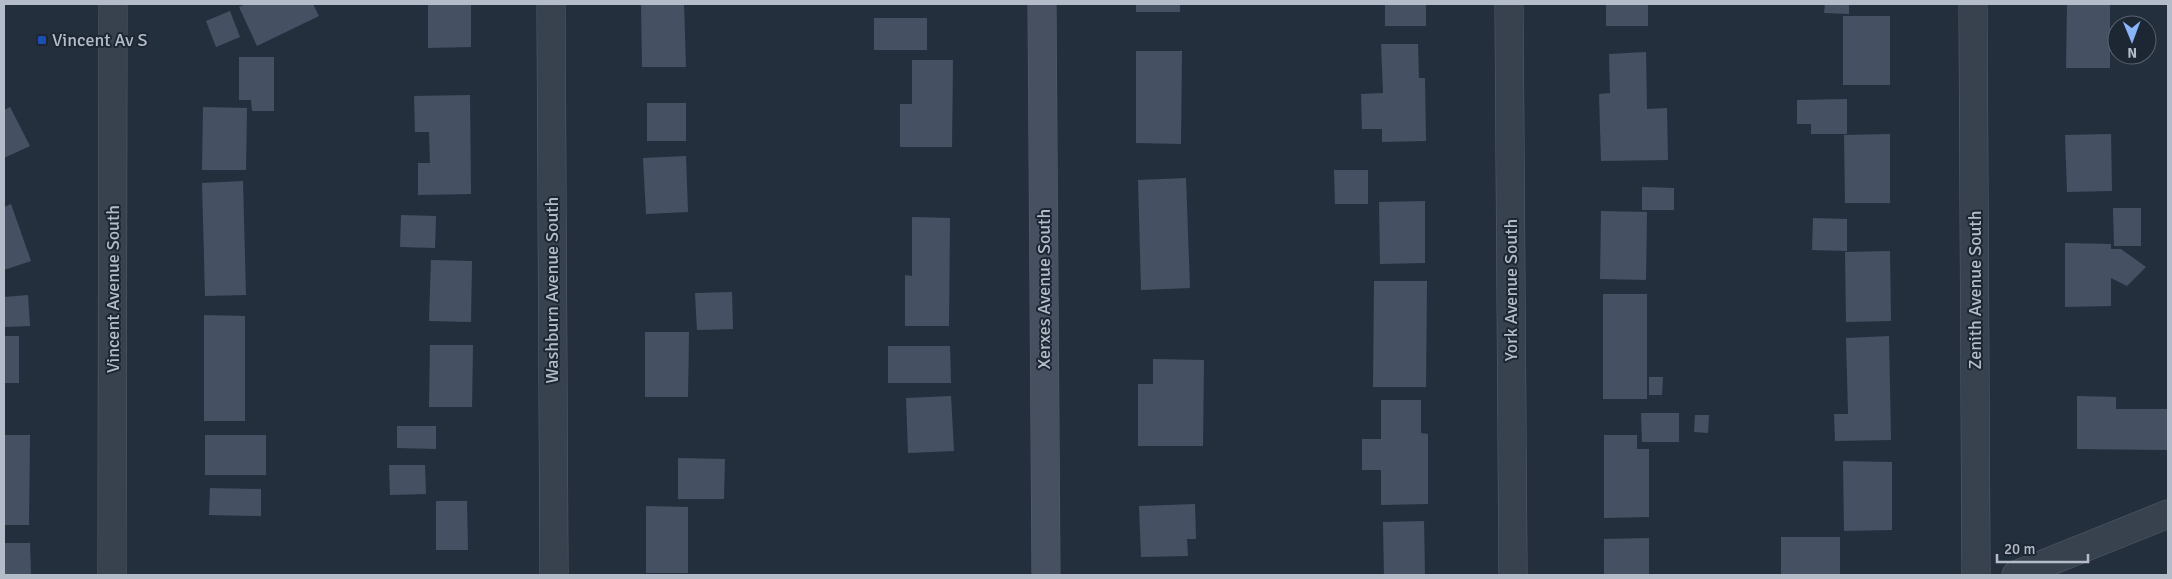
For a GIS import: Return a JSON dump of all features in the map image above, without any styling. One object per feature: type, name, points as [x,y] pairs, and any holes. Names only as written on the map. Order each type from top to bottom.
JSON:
[{"type":"street","name":"Vincent Avenue South","points":[[112,575],[113,4]]},
{"type":"street","name":"Washburn Avenue South","points":[[551,4],[554,575]]},
{"type":"street","name":"Xerxes Avenue South","points":[[1042,4],[1046,575]]},
{"type":"street","name":"York Avenue South","points":[[1509,4],[1513,575]]},
{"type":"street","name":"Zenith Avenue South","points":[[1973,4],[1976,575]]},
{"type":"street","points":[[2016,575],[2168,514]]},
{"type":"building","points":[[246,4],[313,4],[319,16],[257,46],[239,7]]},
{"type":"building","points":[[428,4],[471,4],[471,47],[428,48]]},
{"type":"building","points":[[641,4],[684,4],[686,67],[642,67]]},
{"type":"building","points":[[1136,4],[1180,4],[1180,12],[1136,12]]},
{"type":"building","points":[[1385,4],[1426,4],[1426,26],[1385,26]]},
{"type":"building","points":[[1606,4],[1648,4],[1648,26],[1606,26]]},
{"type":"building","points":[[1825,4],[1849,4],[1849,14],[1824,13]]},
{"type":"building","points":[[2067,4],[2110,4],[2110,15],[2107,15],[2107,65],[2110,65],[2110,68],[2066,68]]},
{"type":"building","points":[[230,11],[240,37],[216,47],[206,21]]},
{"type":"building","points":[[1843,16],[1890,16],[1890,85],[1843,85]]},
{"type":"building","points":[[874,18],[927,18],[927,50],[874,50]]},
{"type":"building","points":[[1381,44],[1418,44],[1419,78],[1425,78],[1426,141],[1382,142],[1382,129],[1362,129],[1361,94],[1383,93]]},
{"type":"building","points":[[1136,51],[1182,51],[1181,144],[1136,143]]},
{"type":"building","points":[[1646,52],[1647,109],[1667,108],[1668,160],[1601,161],[1599,94],[1610,93],[1609,54]]},
{"type":"building","points":[[239,57],[274,57],[274,111],[252,111],[251,100],[239,100]]},
{"type":"building","points":[[912,60],[953,60],[952,147],[900,147],[900,104],[912,104]]},
{"type":"building","points":[[470,95],[471,194],[418,195],[418,163],[430,163],[429,132],[415,132],[414,96]]},
{"type":"building","points":[[1847,99],[1847,134],[1811,134],[1811,124],[1797,124],[1797,100]]},
{"type":"building","points":[[647,103],[686,103],[686,141],[647,141]]},
{"type":"building","points":[[10,107],[30,146],[4,158],[4,110]]},
{"type":"building","points":[[203,107],[247,108],[246,170],[202,170]]},
{"type":"building","points":[[1890,134],[1890,203],[1845,203],[1844,135]]},
{"type":"building","points":[[2111,134],[2112,191],[2067,192],[2065,135]]},
{"type":"building","points":[[686,156],[688,212],[646,214],[643,158]]},
{"type":"building","points":[[1334,170],[1368,170],[1368,204],[1335,204]]},
{"type":"building","points":[[1186,178],[1190,288],[1141,290],[1138,180]]},
{"type":"building","points":[[243,181],[246,295],[205,296],[202,183]]},
{"type":"building","points":[[1642,187],[1674,188],[1674,210],[1642,210]]},
{"type":"building","points":[[1425,201],[1425,263],[1380,264],[1379,202]]},
{"type":"building","points":[[11,204],[31,261],[4,270],[4,207]]},
{"type":"building","points":[[2113,208],[2141,208],[2141,246],[2114,246]]},
{"type":"building","points":[[1601,211],[1647,212],[1646,280],[1600,279]]},
{"type":"building","points":[[401,215],[436,216],[435,248],[400,247]]},
{"type":"building","points":[[912,217],[950,218],[949,326],[905,326],[905,275],[912,276]]},
{"type":"building","points":[[1813,218],[1847,219],[1847,251],[1812,250]]},
{"type":"building","points":[[2065,243],[2111,244],[2111,249],[2121,249],[2146,267],[2127,286],[2111,278],[2111,306],[2065,307]]},
{"type":"building","points":[[1890,251],[1891,321],[1846,322],[1845,252]]},
{"type":"building","points":[[431,260],[472,261],[471,322],[429,321]]},
{"type":"building","points":[[1374,281],[1427,281],[1426,387],[1373,387]]},
{"type":"building","points":[[732,292],[733,329],[697,330],[695,293]]},
{"type":"building","points":[[1603,294],[1647,294],[1647,399],[1603,399]]},
{"type":"building","points":[[28,295],[30,326],[4,327],[4,297]]},
{"type":"building","points":[[204,315],[245,316],[245,421],[204,421]]},
{"type":"building","points":[[645,332],[689,332],[688,397],[645,397]]},
{"type":"building","points":[[4,336],[19,336],[19,383],[4,383]]},
{"type":"building","points":[[1889,336],[1891,440],[1835,441],[1834,414],[1848,414],[1846,338]]},
{"type":"building","points":[[430,345],[473,345],[472,407],[429,407]]},
{"type":"building","points":[[888,346],[950,346],[951,383],[888,383]]},
{"type":"building","points":[[1153,359],[1204,360],[1203,446],[1138,446],[1138,384],[1153,384]]},
{"type":"building","points":[[1649,377],[1663,377],[1662,395],[1649,395]]},
{"type":"building","points":[[951,396],[954,451],[908,453],[906,398]]},
{"type":"building","points":[[2077,396],[2116,397],[2116,409],[2168,409],[2168,450],[2077,449]]},
{"type":"building","points":[[1381,400],[1421,400],[1421,433],[1428,434],[1428,504],[1381,505],[1381,470],[1362,470],[1362,439],[1381,439]]},
{"type":"building","points":[[1641,413],[1679,413],[1679,442],[1642,442]]},
{"type":"building","points":[[1695,415],[1709,415],[1708,433],[1694,432]]},
{"type":"building","points":[[397,426],[436,426],[436,449],[397,448]]},
{"type":"building","points":[[4,435],[30,435],[29,525],[4,525]]},
{"type":"building","points":[[205,435],[266,435],[266,475],[205,475]]},
{"type":"building","points":[[1604,435],[1637,435],[1637,449],[1649,449],[1649,517],[1604,518]]},
{"type":"building","points":[[678,458],[725,459],[724,499],[678,499]]},
{"type":"building","points":[[1843,461],[1892,462],[1892,530],[1844,531]]},
{"type":"building","points":[[389,465],[425,465],[426,494],[390,495]]},
{"type":"building","points":[[210,488],[261,489],[261,516],[209,515]]},
{"type":"building","points":[[436,501],[467,501],[468,550],[436,550]]},
{"type":"building","points":[[1195,504],[1196,539],[1187,539],[1188,556],[1141,557],[1139,506]]},
{"type":"building","points":[[646,506],[688,507],[688,573],[646,573]]},
{"type":"building","points":[[1424,521],[1425,575],[1384,575],[1383,522]]},
{"type":"building","points":[[1781,537],[1840,537],[1840,574],[1781,575]]},
{"type":"building","points":[[1649,538],[1649,575],[1604,575],[1604,539]]},
{"type":"building","points":[[4,543],[30,543],[31,575],[4,575]]},
{"type":"place","name":"Vincent Av S","points":[[42,40]]}]
